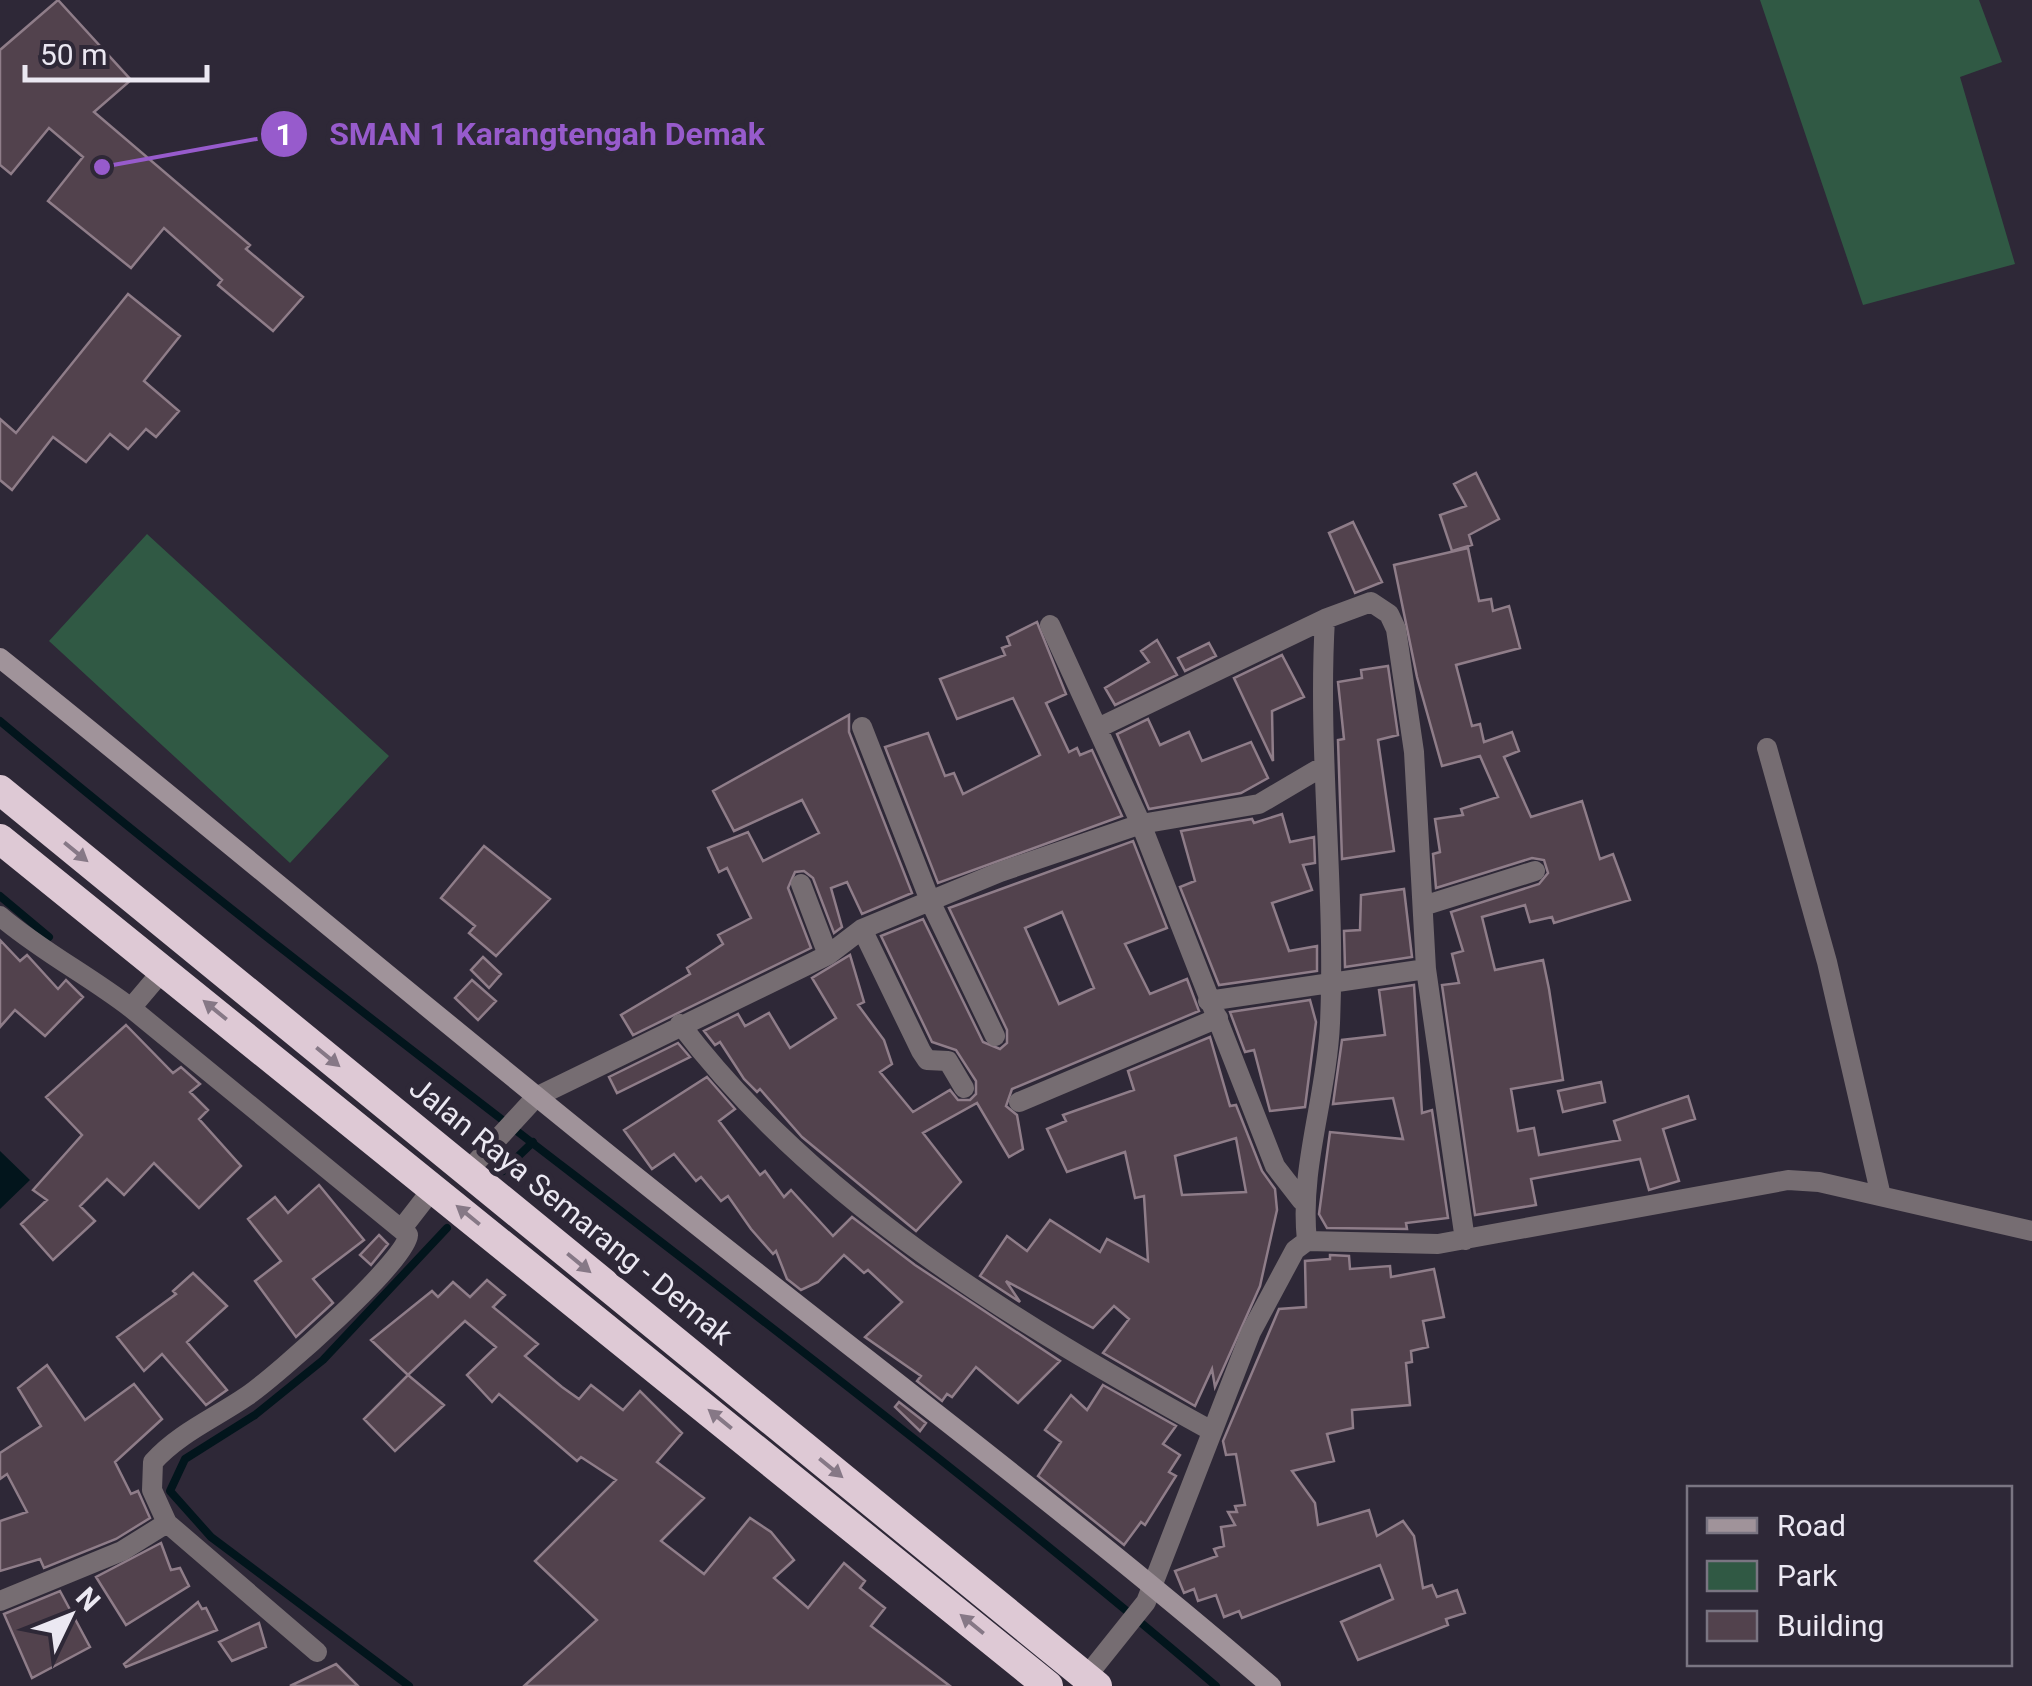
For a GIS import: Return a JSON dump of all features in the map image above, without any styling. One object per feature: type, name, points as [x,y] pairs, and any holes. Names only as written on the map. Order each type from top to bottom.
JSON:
[{"type":"highway","name":"Jalan Raya Semarang - Demak","points":[[0,790],[477,1160],[1095,1672]]},
{"type":"highway","points":[[0,838],[144,992],[415,1210],[1048,1686]]},
{"type":"street","points":[[1098,728],[1325,618],[1371,602],[1380,605],[1393,621],[1414,752],[1426,969],[1465,1240]]},
{"type":"street","points":[[1307,1241],[1302,1201],[1326,1090],[1331,979],[1332,870],[1322,767],[1325,618]]},
{"type":"street","points":[[1050,625],[1141,824],[1275,1166],[1302,1201]]},
{"type":"street","points":[[0,658],[283,885],[531,1101],[1271,1686]]},
{"type":"street","points":[[862,727],[931,903],[995,1036]]},
{"type":"street","points":[[1767,748],[1827,962],[1881,1196]]},
{"type":"street","points":[[477,1160],[531,1101],[680,1024],[828,955],[862,929],[1000,872],[1141,824],[1258,804],[1322,767]]},
{"type":"street","points":[[1424,906],[1535,872]]},
{"type":"street","points":[[801,884],[828,955]]},
{"type":"street","points":[[0,916],[36,946],[96,980],[144,992],[415,1210],[407,1245],[356,1300],[250,1394],[172,1444],[153,1462],[152,1490],[167,1522],[317,1652]]},
{"type":"street","points":[[862,929],[921,1051],[927,1060],[948,1061],[964,1088]]},
{"type":"street","points":[[1019,1102],[1213,1009],[1331,979],[1426,969]]},
{"type":"street","points":[[680,1024],[790,1150],[840,1193],[912,1245],[1123,1382],[1210,1430]]},
{"type":"street","points":[[1095,1672],[1149,1593],[1210,1430],[1278,1278],[1294,1250],[1307,1241],[1438,1244],[1764,1182],[1818,1182],[2032,1231]]},
{"type":"street","points":[[0,1602],[122,1551],[167,1522]]},
{"type":"green space","points":[[1760,0],[1979,0],[2002,62],[1960,77],[2015,264],[1863,305]]},
{"type":"green space","points":[[147,534],[389,756],[290,863],[49,641]]},
{"type":"water","points":[[0,1151],[30,1180],[0,1209]]},
{"type":"building","points":[[58,0],[131,80],[94,112],[250,245],[246,249],[303,297],[273,331],[218,285],[222,280],[164,228],[131,268],[48,201],[83,157],[49,128],[11,174],[0,165],[0,50]]},
{"type":"building","points":[[128,294],[180,336],[144,381],[179,411],[156,437],[146,429],[128,449],[110,434],[86,462],[53,437],[12,490],[0,480],[0,419],[16,433]]},
{"type":"building","points":[[1476,473],[1499,519],[1469,535],[1472,545],[1452,551],[1440,515],[1466,506],[1454,484]]},
{"type":"building","points":[[1353,522],[1382,582],[1355,593],[1329,533]]},
{"type":"building","points":[[1468,548],[1479,601],[1491,599],[1493,611],[1509,606],[1520,648],[1456,665],[1472,726],[1480,724],[1484,742],[1512,732],[1519,751],[1504,757],[1531,817],[1582,801],[1600,859],[1613,854],[1630,900],[1554,923],[1552,917],[1530,922],[1525,905],[1482,917],[1495,970],[1543,960],[1549,989],[1563,1080],[1511,1089],[1518,1131],[1534,1128],[1539,1155],[1620,1140],[1614,1121],[1688,1096],[1695,1119],[1663,1129],[1679,1181],[1649,1190],[1640,1159],[1531,1179],[1536,1205],[1475,1215],[1442,985],[1459,983],[1452,954],[1463,951],[1451,912],[1539,884],[1548,873],[1544,860],[1532,858],[1436,888],[1433,854],[1440,852],[1435,819],[1463,815],[1461,809],[1498,797],[1480,756],[1442,766],[1417,677],[1394,565]]},
{"type":"building","points":[[1037,622],[1066,694],[1046,703],[1069,752],[1077,748],[1080,755],[1092,750],[1122,816],[938,883],[885,747],[928,733],[945,776],[954,773],[963,794],[1040,755],[1013,698],[957,719],[940,679],[1005,655],[1002,648],[1010,645],[1007,637]]},
{"type":"building","points":[[1157,640],[1177,675],[1115,705],[1105,688],[1149,662],[1141,651]]},
{"type":"building","points":[[1209,643],[1216,656],[1185,671],[1178,658]]},
{"type":"building","points":[[1282,655],[1304,697],[1272,711],[1273,761],[1234,678]]},
{"type":"building","points":[[1388,666],[1398,735],[1378,740],[1394,851],[1342,859],[1338,740],[1344,739],[1338,682],[1362,678],[1361,670]]},
{"type":"building","points":[[849,715],[849,732],[912,893],[862,914],[847,882],[831,888],[842,927],[834,933],[813,878],[804,871],[795,872],[788,888],[811,948],[633,1035],[621,1015],[690,974],[687,968],[723,944],[718,935],[751,918],[727,868],[719,872],[708,848],[748,832],[763,861],[819,833],[802,800],[734,831],[713,791]]},
{"type":"building","points":[[1148,719],[1160,745],[1189,732],[1202,761],[1251,742],[1268,778],[1241,793],[1149,809],[1117,734]]},
{"type":"building","points":[[1282,814],[1290,842],[1314,837],[1315,863],[1303,865],[1312,890],[1272,903],[1289,951],[1317,946],[1317,971],[1219,985],[1180,887],[1195,881],[1181,831],[1252,819],[1254,823]]},
{"type":"building","points":[[1133,841],[1167,928],[1125,944],[1150,994],[1187,979],[1199,1011],[1012,1089],[1006,1106],[1017,1115],[1023,1149],[1009,1157],[977,1103],[923,1133],[961,1182],[916,1231],[802,1137],[760,1089],[757,1092],[744,1079],[720,1042],[715,1045],[704,1031],[738,1014],[745,1026],[769,1013],[790,1048],[836,1018],[812,978],[850,955],[864,1002],[858,1005],[884,1040],[892,1064],[880,1072],[913,1112],[950,1090],[958,1100],[970,1100],[976,1094],[976,1081],[956,1050],[932,1042],[881,936],[923,919],[983,1042],[1000,1049],[1007,1043],[1007,1030],[949,908]],"holes":[[[1062,912],[1094,988],[1059,1004],[1025,928]]]},
{"type":"building","points":[[484,846],[550,899],[496,956],[469,933],[475,926],[441,898]]},
{"type":"building","points":[[1404,889],[1412,957],[1345,967],[1344,931],[1360,930],[1361,895]]},
{"type":"building","points":[[0,940],[20,961],[27,955],[58,989],[66,980],[83,997],[45,1036],[15,1010],[0,1027]]},
{"type":"building","points":[[483,957],[501,974],[489,988],[471,970]]},
{"type":"building","points":[[472,980],[496,1001],[478,1020],[455,998]]},
{"type":"building","points":[[1414,985],[1422,1113],[1432,1110],[1448,1218],[1406,1223],[1407,1229],[1327,1228],[1319,1214],[1330,1132],[1403,1139],[1393,1098],[1333,1104],[1342,1040],[1385,1035],[1379,990]]},
{"type":"building","points":[[1310,1000],[1316,1022],[1305,1107],[1270,1111],[1254,1050],[1245,1052],[1230,1012]]},
{"type":"building","points":[[126,1025],[173,1073],[181,1067],[200,1084],[190,1092],[208,1110],[199,1119],[241,1166],[199,1208],[154,1163],[124,1195],[107,1179],[80,1206],[95,1221],[53,1260],[21,1224],[47,1200],[33,1190],[82,1135],[46,1097]]},
{"type":"building","points":[[1210,1037],[1230,1106],[1236,1105],[1262,1171],[1275,1189],[1277,1210],[1260,1286],[1215,1387],[1212,1369],[1195,1406],[1103,1353],[1129,1319],[1114,1306],[1093,1328],[1006,1281],[1020,1302],[980,1276],[1007,1236],[1027,1251],[1050,1220],[1100,1252],[1107,1239],[1148,1261],[1144,1196],[1135,1198],[1125,1152],[1067,1172],[1047,1129],[1066,1121],[1063,1115],[1134,1090],[1128,1071]],"holes":[[[1236,1138],[1246,1192],[1182,1195],[1175,1156]]]},
{"type":"building","points":[[678,1043],[690,1057],[617,1093],[609,1077]]},
{"type":"building","points":[[707,1077],[735,1109],[719,1121],[760,1175],[765,1171],[784,1197],[791,1190],[833,1236],[852,1217],[915,1265],[1060,1361],[1018,1403],[976,1367],[952,1397],[947,1394],[942,1401],[917,1381],[921,1376],[865,1337],[902,1302],[868,1270],[864,1273],[844,1255],[818,1282],[801,1290],[787,1279],[776,1251],[773,1254],[751,1229],[728,1196],[721,1201],[701,1177],[696,1181],[674,1154],[652,1169],[624,1130]]},
{"type":"building","points":[[1601,1082],[1605,1102],[1563,1112],[1558,1091]]},
{"type":"building","points":[[319,1185],[364,1240],[313,1279],[333,1303],[296,1337],[255,1281],[281,1261],[248,1219],[275,1197],[288,1213]]},
{"type":"building","points":[[379,1235],[388,1244],[371,1265],[360,1255]]},
{"type":"building","points":[[1330,1255],[1349,1256],[1350,1269],[1390,1266],[1391,1277],[1434,1269],[1444,1317],[1423,1321],[1428,1347],[1411,1351],[1412,1362],[1406,1363],[1410,1405],[1352,1410],[1353,1428],[1327,1434],[1334,1461],[1292,1471],[1315,1503],[1318,1525],[1369,1510],[1377,1536],[1403,1521],[1414,1536],[1423,1588],[1432,1585],[1437,1597],[1457,1590],[1465,1613],[1446,1619],[1448,1625],[1358,1660],[1341,1622],[1393,1599],[1380,1565],[1242,1618],[1239,1611],[1224,1617],[1216,1595],[1198,1601],[1194,1589],[1184,1593],[1175,1571],[1217,1556],[1214,1549],[1224,1546],[1221,1527],[1235,1525],[1228,1512],[1237,1512],[1235,1506],[1245,1505],[1236,1454],[1226,1455],[1223,1441],[1279,1309],[1306,1307],[1305,1261],[1330,1259]]},
{"type":"building","points":[[193,1273],[227,1306],[187,1342],[227,1390],[206,1405],[162,1354],[144,1371],[117,1337],[176,1294],[173,1291]]},
{"type":"building","points":[[487,1280],[505,1295],[493,1307],[538,1344],[525,1356],[562,1387],[579,1399],[591,1385],[623,1410],[640,1391],[682,1433],[657,1462],[704,1498],[661,1541],[704,1574],[750,1518],[771,1532],[794,1560],[774,1578],[808,1608],[844,1563],[865,1581],[860,1588],[885,1608],[871,1626],[950,1686],[524,1686],[597,1620],[535,1561],[616,1480],[581,1457],[577,1461],[499,1394],[492,1402],[467,1375],[496,1347],[465,1321],[408,1375],[371,1340],[432,1291],[438,1297],[453,1282],[470,1297]]},
{"type":"building","points":[[47,1365],[85,1420],[134,1384],[162,1419],[115,1462],[131,1494],[138,1491],[150,1518],[116,1539],[44,1568],[40,1559],[0,1571],[0,1521],[27,1512],[7,1474],[0,1479],[0,1453],[41,1426],[18,1388]]},
{"type":"building","points":[[408,1375],[444,1405],[395,1451],[364,1419]]},
{"type":"building","points":[[1103,1385],[1176,1426],[1163,1444],[1180,1455],[1169,1472],[1176,1476],[1145,1525],[1141,1522],[1124,1545],[1038,1476],[1061,1442],[1045,1430],[1071,1395],[1087,1410]]},
{"type":"building","points":[[899,1402],[926,1423],[920,1431],[895,1407]]},
{"type":"building","points":[[161,1543],[171,1570],[180,1568],[189,1586],[126,1625],[96,1577]]},
{"type":"building","points":[[60,1591],[90,1647],[32,1678],[4,1614]]},
{"type":"building","points":[[198,1602],[202,1609],[206,1608],[217,1630],[126,1667],[124,1664]]},
{"type":"building","points":[[259,1623],[266,1647],[232,1661],[219,1642]]},
{"type":"building","points":[[336,1664],[358,1686],[290,1686]]},
{"type":"waterway","points":[[0,721],[302,965],[916,1440],[1216,1686]]},
{"type":"waterway","points":[[0,896],[49,937]]},
{"type":"waterway","points":[[503,1171],[533,1142]]},
{"type":"waterway","points":[[409,1686],[211,1537],[170,1491],[185,1459],[255,1415],[323,1360],[447,1228]]},
{"type":"place","name":"SMAN 1 Karangtengah Demak","points":[[102,167]]}]
